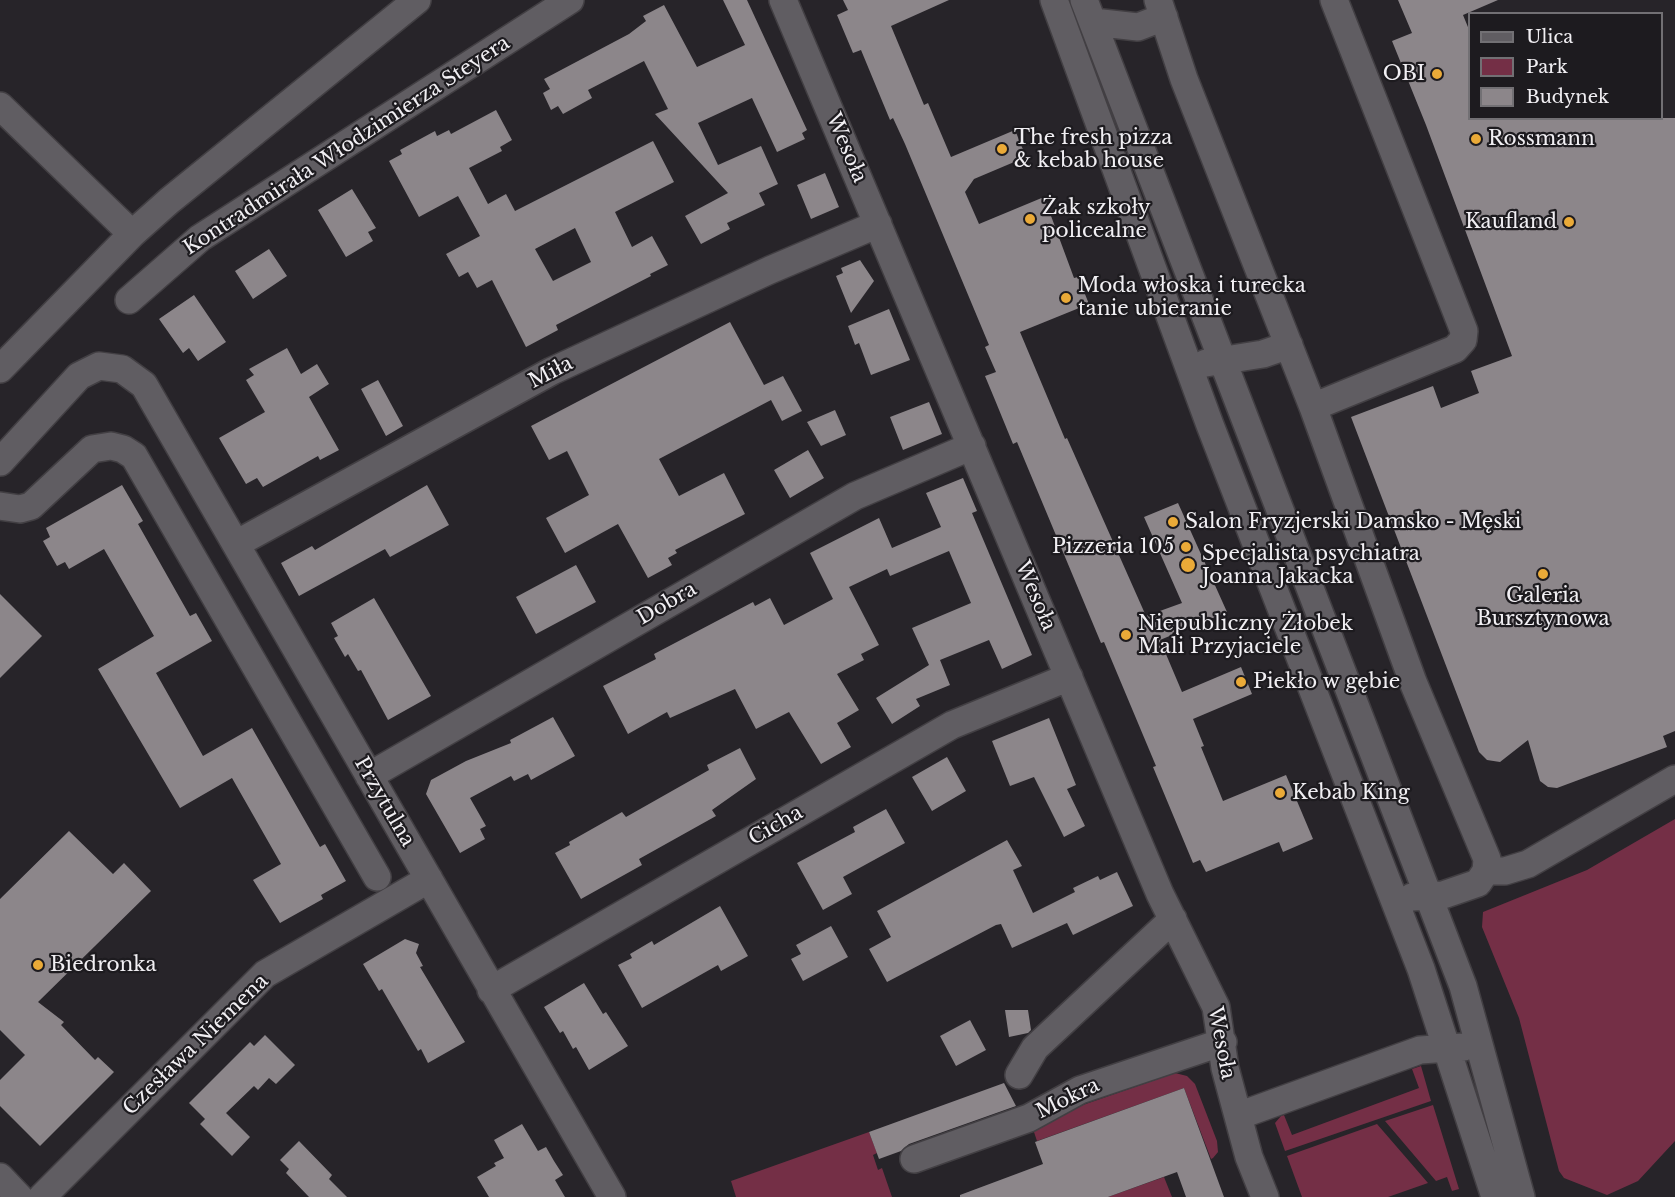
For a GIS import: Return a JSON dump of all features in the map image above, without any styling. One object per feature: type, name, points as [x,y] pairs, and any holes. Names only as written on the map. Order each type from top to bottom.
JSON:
[{"type":"street","points":[[0,369],[132,234],[169,201],[417,0]]},
{"type":"street","name":"Kontradmirała Włodzimierza Steyera","points":[[129,300],[200,238],[570,0]]},
{"type":"street","name":"Wesoła","points":[[783,0],[1173,919],[1216,1007],[1223,1042],[1225,1068],[1265,1197]]},
{"type":"street","points":[[1054,0],[1187,364],[1421,969],[1495,1197]]},
{"type":"street","points":[[1313,407],[1455,349],[1463,340],[1464,331],[1334,0]]},
{"type":"street","points":[[1110,66],[1138,27],[1161,8],[1184,79],[1313,407],[1413,682],[1487,859],[1486,872],[1478,883],[1443,895],[1392,898]]},
{"type":"street","points":[[1088,11],[1138,27]]},
{"type":"street","points":[[1088,11],[1463,986],[1521,1197]]},
{"type":"street","points":[[0,106],[132,234]]},
{"type":"street","name":"Miła","points":[[236,544],[552,371],[770,270],[878,224]]},
{"type":"street","points":[[1187,364],[1263,354],[1289,345]]},
{"type":"street","name":"Przytulna","points":[[0,462],[79,376],[99,366],[122,369],[144,385],[155,408],[236,544],[612,1197]]},
{"type":"street","points":[[0,506],[20,509],[31,506],[92,449],[111,446],[123,449],[134,456],[377,877]]},
{"type":"street","name":"Dobra","points":[[369,776],[855,496],[972,446]]},
{"type":"street","name":"Cicha","points":[[492,990],[952,725],[1069,677]]},
{"type":"street","points":[[1486,872],[1505,871],[1528,864],[1675,780]]},
{"type":"street","name":"Czesława Niemena","points":[[42,1197],[265,974],[429,879]]},
{"type":"street","points":[[1019,1075],[1035,1048],[1173,919]]},
{"type":"street","name":"Mokra","points":[[914,1160],[1029,1118],[1080,1090],[1223,1042]]},
{"type":"street","points":[[1238,1116],[1420,1050],[1447,1046],[1480,1047]]},
{"type":"street","points":[[0,1177],[19,1197]]},
{"type":"green space","points":[[1675,819],[1675,1141],[1638,1181],[1607,1195],[1564,1178],[1559,1171],[1519,1018],[1482,927],[1483,912],[1587,870]]},
{"type":"green space","points":[[1421,1066],[1431,1101],[1285,1151],[1275,1123],[1281,1116],[1284,1115],[1292,1135],[1419,1088],[1412,1069]]},
{"type":"green space","points":[[1175,1073],[1187,1076],[1195,1084],[1217,1141],[1218,1152],[1211,1159],[1184,1088],[1037,1141],[1031,1123]]},
{"type":"green space","points":[[1433,1105],[1459,1189],[1452,1191],[1447,1177],[1436,1181],[1385,1121]]},
{"type":"green space","points":[[1377,1124],[1428,1183],[1388,1197],[1302,1197],[1287,1156]]},
{"type":"green space","points":[[869,1132],[877,1153],[873,1155],[878,1170],[882,1168],[892,1197],[736,1197],[731,1181]]},
{"type":"green space","points":[[1164,1177],[1172,1197],[1108,1197]]},
{"type":"building","points":[[723,0],[747,0],[807,130],[802,133],[805,139],[777,152],[752,98],[698,123],[718,165],[761,146],[778,184],[759,193],[765,205],[727,223],[730,229],[701,244],[685,216],[728,193],[655,114],[668,109],[644,61],[588,90],[592,98],[563,114],[558,106],[551,110],[543,93],[550,89],[544,79],[629,34],[646,21],[643,16],[664,5],[697,67],[745,45]]},
{"type":"building","points":[[843,0],[949,0],[891,26],[924,105],[928,103],[951,157],[1015,130],[1026,157],[974,179],[965,192],[979,224],[1044,197],[1074,278],[1078,277],[1089,304],[1020,332],[1065,439],[1067,438],[1146,616],[1182,603],[1144,517],[1178,503],[1227,612],[1160,640],[1182,692],[1241,667],[1252,694],[1193,719],[1204,746],[1201,747],[1223,801],[1286,775],[1313,839],[1283,852],[1279,842],[1206,872],[1200,860],[1193,863],[1153,767],[1156,766],[1104,642],[1101,643],[1017,442],[1013,444],[985,376],[996,372],[985,347],[989,345],[905,144],[893,118],[890,120],[861,50],[853,53],[837,15],[848,10]]},
{"type":"building","name":"Galeria Bursztynowa","points":[[1398,0],[1498,0],[1463,15],[1468,27],[1468,120],[1663,120],[1663,118],[1675,118],[1675,731],[1663,736],[1667,747],[1557,788],[1548,787],[1540,781],[1528,740],[1500,762],[1487,760],[1479,752],[1351,417],[1433,386],[1441,408],[1479,393],[1471,371],[1512,356],[1426,125],[1392,41],[1412,33]]},
{"type":"building","points":[[496,110],[512,140],[500,147],[502,151],[469,168],[488,204],[506,194],[515,211],[653,141],[674,182],[615,212],[632,247],[652,236],[668,265],[556,325],[558,330],[526,347],[492,280],[477,288],[468,272],[459,277],[446,254],[480,236],[458,196],[419,217],[389,161],[402,154],[400,150],[435,131],[437,136],[449,130],[451,134]],"holes":[[[575,228],[591,262],[553,281],[535,249]]]},
{"type":"building","points":[[825,173],[839,207],[811,219],[797,185]]},
{"type":"building","points":[[352,189],[376,228],[368,232],[373,241],[346,257],[318,210]]},
{"type":"building","points":[[269,249],[287,276],[253,299],[235,271]]},
{"type":"building","points":[[860,260],[874,281],[851,313],[836,276],[843,273],[841,268]]},
{"type":"building","points":[[194,295],[226,342],[198,361],[189,348],[183,353],[159,319]]},
{"type":"building","points":[[889,309],[910,360],[871,375],[859,343],[855,345],[848,326]]},
{"type":"building","points":[[730,322],[764,385],[783,376],[802,411],[782,421],[771,400],[659,459],[679,496],[724,473],[745,514],[675,550],[677,553],[668,558],[672,565],[648,578],[618,524],[565,553],[546,518],[589,495],[567,451],[549,460],[531,426]]},
{"type":"building","points":[[287,348],[301,374],[317,364],[329,384],[309,397],[339,450],[320,460],[318,456],[263,487],[257,478],[246,484],[219,438],[265,412],[246,380],[254,375],[249,369]]},
{"type":"building","points":[[378,380],[403,426],[386,436],[361,389]]},
{"type":"building","points":[[929,402],[942,434],[903,450],[890,417]]},
{"type":"building","points":[[835,410],[846,435],[821,446],[807,422]]},
{"type":"building","points":[[808,450],[824,478],[790,498],[774,470]]},
{"type":"building","points":[[963,478],[977,511],[972,513],[1032,655],[1002,669],[989,640],[940,660],[950,685],[916,699],[920,706],[892,724],[876,698],[929,665],[912,628],[971,603],[949,551],[890,576],[887,569],[849,587],[879,645],[861,654],[864,660],[837,674],[859,710],[837,723],[851,747],[821,764],[789,712],[756,729],[735,689],[670,718],[667,712],[628,734],[603,686],[656,659],[654,654],[753,602],[755,606],[770,598],[784,625],[833,599],[810,553],[879,518],[892,548],[941,527],[926,493]]},
{"type":"building","points":[[122,485],[143,521],[138,524],[190,616],[196,613],[212,641],[156,673],[203,756],[252,728],[320,847],[325,844],[346,881],[321,895],[323,899],[280,923],[253,880],[281,864],[232,778],[180,808],[98,669],[154,636],[104,549],[69,569],[65,562],[57,566],[43,541],[50,537],[46,528]]},
{"type":"building","points":[[427,485],[449,525],[390,557],[385,549],[299,596],[281,563],[312,546],[315,550]]},
{"type":"building","points":[[576,565],[596,602],[536,634],[516,597]]},
{"type":"building","points":[[0,594],[42,636],[0,678]]},
{"type":"building","points":[[374,598],[431,696],[388,720],[361,670],[358,671],[348,654],[345,657],[334,638],[338,636],[331,623]]},
{"type":"building","points":[[553,717],[575,756],[531,780],[528,774],[514,781],[511,776],[470,798],[486,826],[480,829],[485,839],[460,853],[426,794],[431,780],[466,761],[511,743],[510,740]]},
{"type":"building","points":[[1049,718],[1076,785],[1067,789],[1085,826],[1064,837],[1034,777],[1010,786],[992,741]]},
{"type":"building","points":[[740,748],[756,779],[712,810],[716,816],[639,859],[642,865],[581,899],[555,853],[570,845],[569,842],[622,812],[626,817],[709,770],[707,765]]},
{"type":"building","points":[[947,757],[966,791],[932,811],[912,777]]},
{"type":"building","points":[[886,809],[905,843],[843,877],[852,894],[823,910],[797,863],[855,832],[853,827]]},
{"type":"building","name":"Biedronka","points":[[69,831],[113,874],[124,863],[151,891],[38,1002],[64,1022],[61,1025],[95,1060],[98,1057],[114,1072],[40,1146],[0,1106],[0,1080],[25,1055],[0,1030],[0,899]]},
{"type":"building","points":[[1007,840],[1022,866],[1013,870],[1033,913],[1075,892],[1073,888],[1098,876],[1100,880],[1117,872],[1133,906],[1073,935],[1067,923],[1012,948],[1001,924],[996,925],[887,982],[869,949],[891,937],[877,911]]},
{"type":"building","points":[[720,906],[748,956],[721,971],[718,965],[642,1008],[618,965],[632,958],[630,954],[652,941],[654,945]]},
{"type":"building","points":[[831,926],[848,957],[803,981],[791,959],[801,954],[796,945]]},
{"type":"building","points":[[405,939],[419,944],[416,953],[423,966],[420,967],[465,1042],[428,1063],[421,1049],[418,1051],[382,989],[379,991],[363,964]]},
{"type":"building","points":[[584,983],[603,1014],[606,1012],[628,1046],[589,1070],[576,1047],[573,1049],[563,1031],[560,1033],[544,1007]]},
{"type":"building","points":[[1005,1010],[1028,1010],[1031,1030],[1028,1033],[1009,1037]]},
{"type":"building","points":[[970,1020],[986,1050],[956,1066],[940,1036]]},
{"type":"building","points":[[265,1035],[295,1065],[276,1084],[269,1078],[258,1090],[254,1086],[226,1113],[250,1137],[232,1156],[200,1124],[205,1119],[189,1103],[250,1042],[254,1046]]},
{"type":"building","points":[[1004,1083],[1016,1106],[909,1144],[901,1151],[879,1159],[869,1132]]},
{"type":"building","points":[[1184,1088],[1224,1197],[1186,1197],[1177,1172],[1108,1197],[960,1197],[960,1195],[1043,1164],[1035,1142]]},
{"type":"building","points":[[522,1124],[538,1151],[546,1147],[563,1175],[555,1180],[565,1197],[489,1197],[477,1177],[496,1166],[494,1163],[504,1158],[494,1140]]},
{"type":"building","points":[[299,1141],[332,1175],[329,1179],[347,1197],[309,1197],[286,1173],[289,1169],[280,1160]]},
{"type":"place","name":"OBI","points":[[1437,74]]},
{"type":"place","name":"Rossmann","points":[[1476,139]]},
{"type":"place","name":"The fresh pizza & kebab house","points":[[1002,149]]},
{"type":"place","name":"Żak szkoły policealne","points":[[1030,219]]},
{"type":"place","name":"Kaufland","points":[[1569,222]]},
{"type":"place","name":"Moda włoska i turecka tanie ubieranie","points":[[1066,298]]},
{"type":"place","name":"Salon Fryzjerski Damsko - Męski","points":[[1173,522]]},
{"type":"place","name":"Pizzeria 105","points":[[1186,547]]},
{"type":"place","name":"Specjalista psychiatra Joanna Jakacka","points":[[1188,565]]},
{"type":"place","name":"Galeria Bursztynowa","points":[[1543,574]]},
{"type":"place","name":"Niepubliczny Żłobek Mali Przyjaciele","points":[[1126,635]]},
{"type":"place","name":"Piekło w gębie","points":[[1241,682]]},
{"type":"place","name":"Kebab King","points":[[1280,793]]},
{"type":"place","name":"Biedronka","points":[[38,965]]}]
